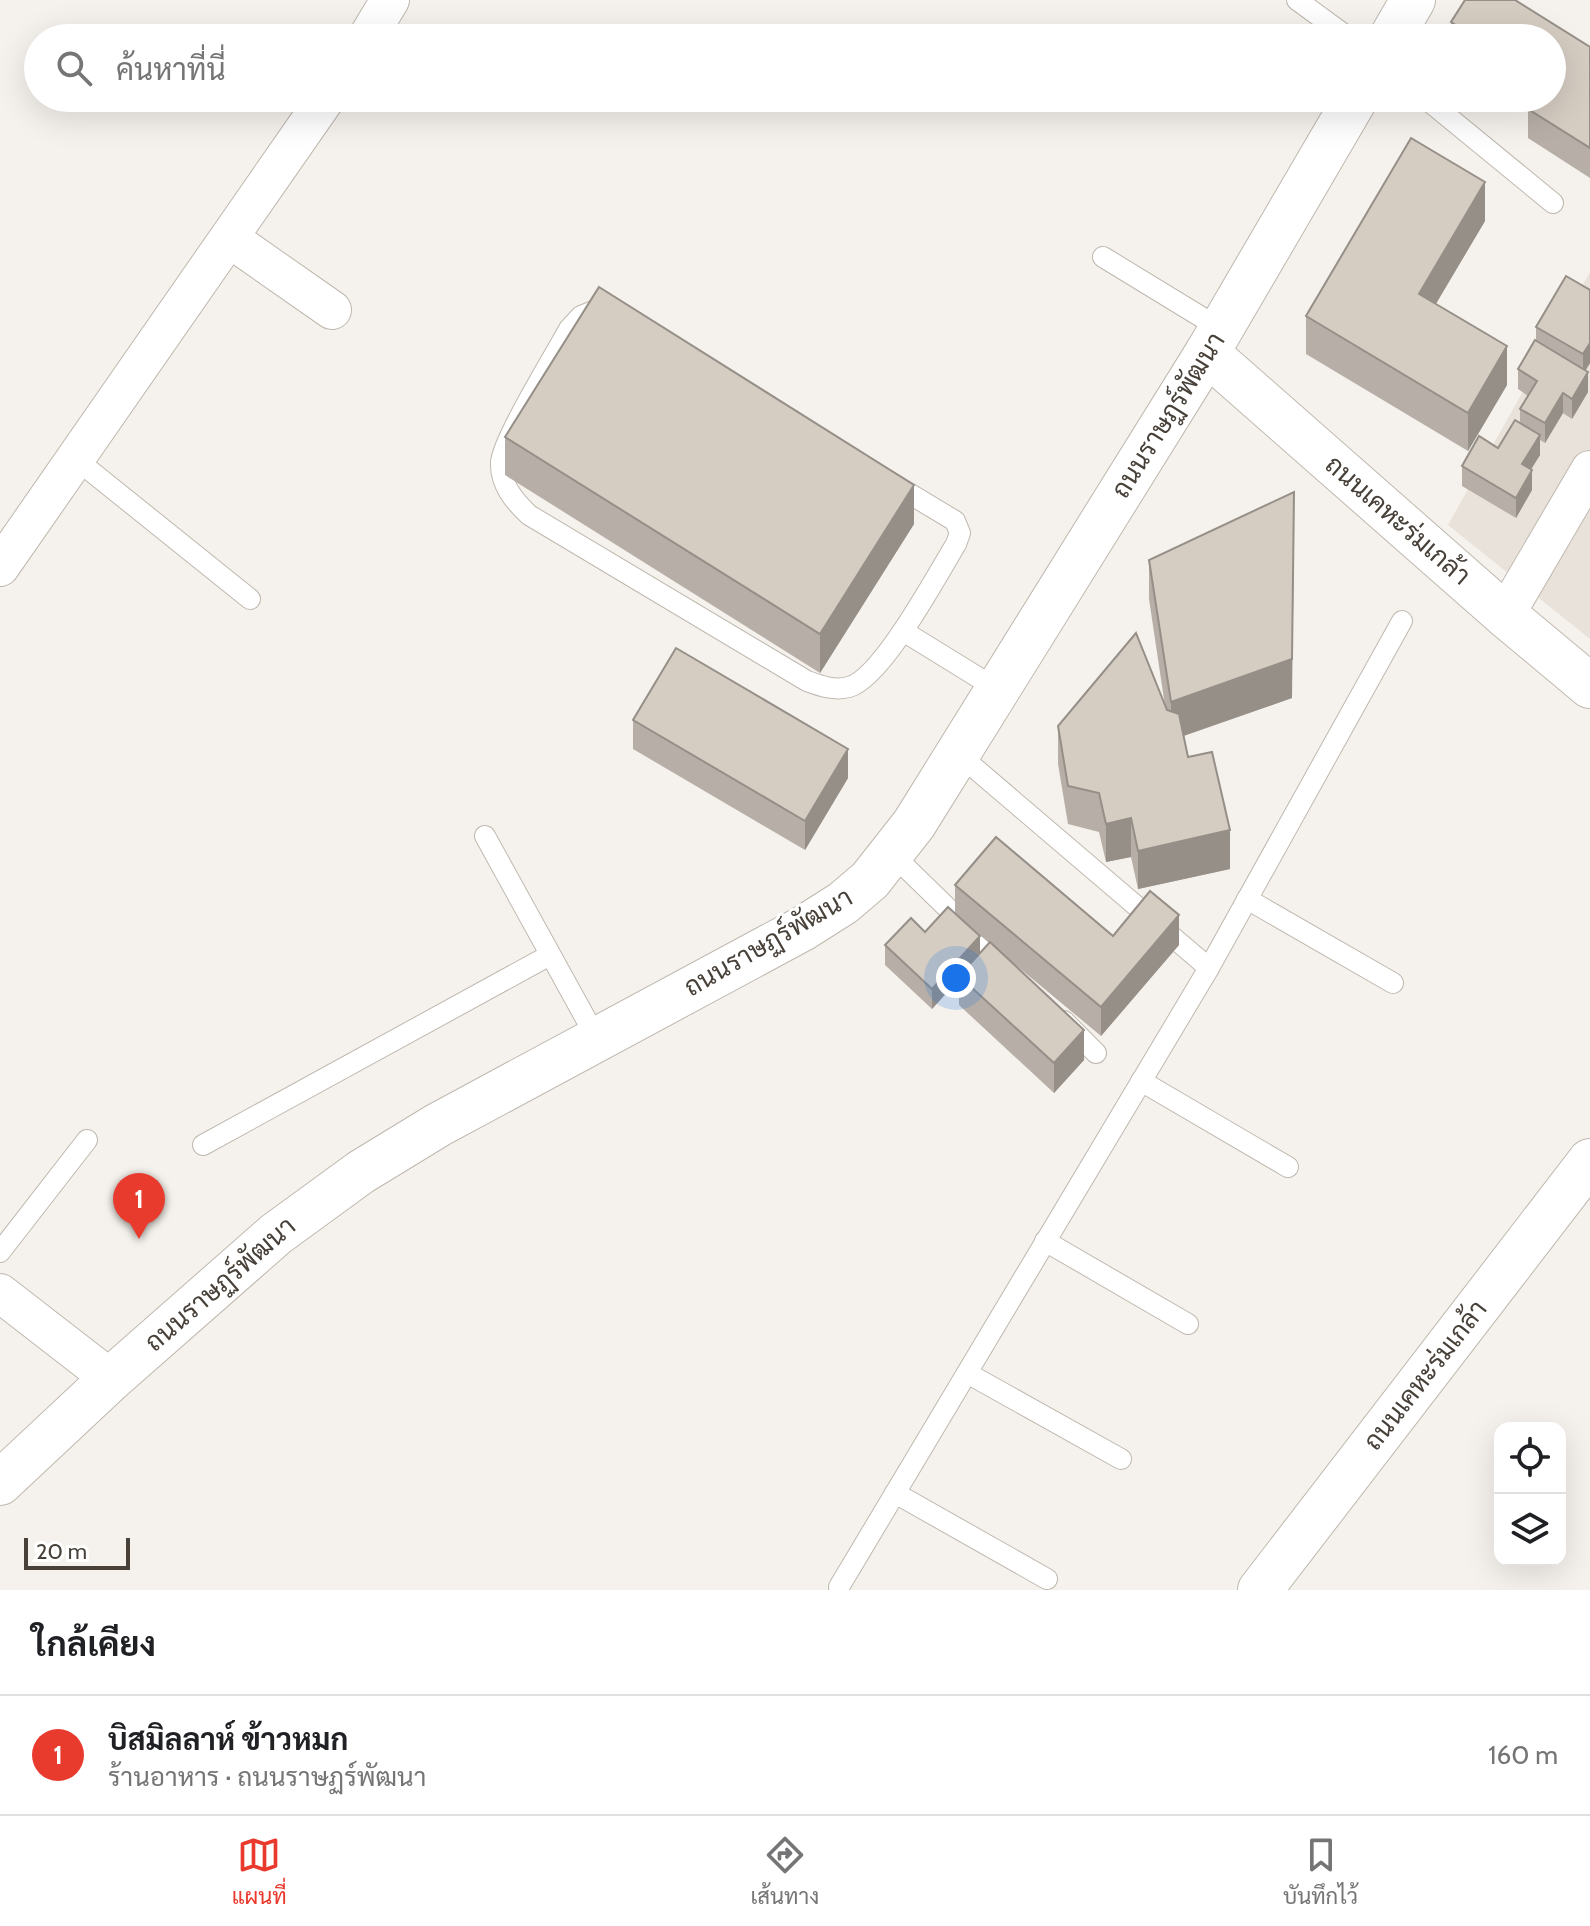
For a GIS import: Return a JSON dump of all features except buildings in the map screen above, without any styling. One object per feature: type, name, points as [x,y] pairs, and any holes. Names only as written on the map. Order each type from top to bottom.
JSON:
[{"type":"street","points":[[375,24],[390,0]]},
{"type":"street","points":[[1399,24],[1413,0]]},
{"type":"street","points":[[0,567],[316,112]]},
{"type":"street","name":"ถนนราษฏร์พัฒนา","points":[[0,1483],[111,1379],[276,1234],[361,1172],[438,1125],[802,929],[843,903],[870,880],[892,854],[957,753],[1214,341],[1348,112]]},
{"type":"street","points":[[229,238],[332,310]]},
{"type":"street","name":"ถนนเคหะร่มเกล้า","points":[[1214,341],[1505,615],[1590,686]]},
{"type":"street","points":[[1505,615],[1590,470]]},
{"type":"street","name":"ถนนเคหะร่มเกล้า","points":[[1260,1590],[1586,1176]]},
{"type":"street","points":[[0,1293],[111,1379]]},
{"type":"lane","points":[[1297,0],[1330,24]]},
{"type":"lane","points":[[1442,112],[1553,203]]},
{"type":"lane","points":[[1103,257],[1214,341]]},
{"type":"lane","points":[[596,310],[606,311],[955,521],[960,533],[956,544],[903,631],[870,675],[851,687],[831,689],[807,681],[529,515],[512,499],[504,481],[501,460],[569,329],[581,316],[596,310]]},
{"type":"lane","points":[[77,460],[250,599]]},
{"type":"lane","points":[[839,1587],[1209,968],[1402,621]]},
{"type":"lane","points":[[903,631],[997,689]]},
{"type":"lane","points":[[957,753],[1209,968]]},
{"type":"lane","points":[[485,836],[597,1039]]},
{"type":"lane","points":[[892,854],[1017,975]]},
{"type":"lane","points":[[1247,899],[1393,983]]},
{"type":"lane","points":[[203,1145],[550,955]]},
{"type":"lane","points":[[1051,1009],[1096,1053]]},
{"type":"lane","points":[[1141,1081],[1288,1167]]},
{"type":"lane","points":[[0,1252],[87,1140]]},
{"type":"lane","points":[[1045,1241],[1188,1324]]},
{"type":"lane","points":[[967,1373],[1121,1459]]},
{"type":"lane","points":[[895,1493],[1047,1579]]},
{"type":"shaded area","points":[[1590,272],[1590,639],[1448,525]]},
{"type":"place","name":"บิสมิลลาห์ ข้าวหมก","points":[[139,1239]]}]
